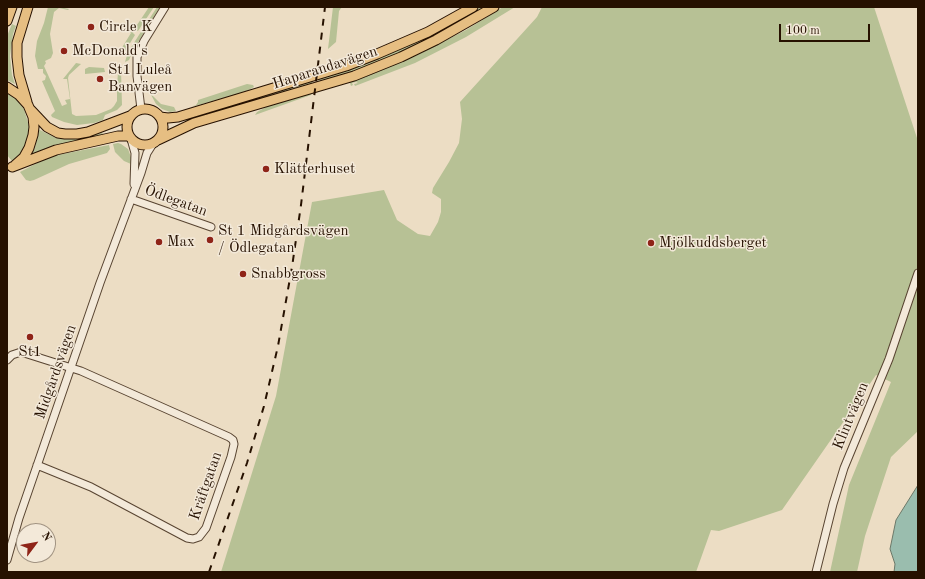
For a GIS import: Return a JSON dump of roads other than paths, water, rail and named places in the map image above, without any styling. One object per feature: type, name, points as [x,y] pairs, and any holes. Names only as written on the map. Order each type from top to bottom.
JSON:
[{"type":"main road","points":[[7,21],[12,7]]},
{"type":"main road","points":[[10,168],[24,157],[31,144],[34,128],[19,75],[17,57],[17,43],[28,7]]},
{"type":"main road","name":"Haparandavägen","points":[[160,117],[178,117],[346,66],[428,32],[473,7]]},
{"type":"main road","name":"Haparandavägen","points":[[156,141],[194,123],[354,76],[401,57],[436,40],[494,7]]},
{"type":"main road","points":[[7,87],[19,95],[47,127],[58,133],[77,134],[88,132],[130,116],[141,109],[147,109],[153,111],[160,117],[163,129],[161,135],[156,141],[144,145],[137,144],[130,138],[126,126],[130,116]]},
{"type":"main road","points":[[10,168],[56,150],[118,136],[130,138]]},
{"type":"street","points":[[141,109],[137,76],[137,57],[144,41],[165,7]]},
{"type":"street","name":"Midgårdsvägen","points":[[130,138],[135,153],[132,196]]},
{"type":"street","name":"Midgårdsvägen","points":[[7,560],[19,518],[37,465],[100,284],[141,173],[146,153],[156,141]]},
{"type":"street","name":"Ödlegatan","points":[[132,196],[211,228]]},
{"type":"street","name":"Klintvägen","points":[[816,572],[823,541],[844,468],[889,359],[918,273]]},
{"type":"street","points":[[7,360],[12,355],[21,352],[71,368]]},
{"type":"street","name":"Kräftgatan","points":[[37,465],[91,487],[186,538],[191,539],[199,537],[205,530],[231,457],[234,444],[229,437],[71,368]]},
{"type":"railway","points":[[209,572],[247,463],[264,406],[278,346],[301,205],[325,7]]},
{"type":"place","name":"Circle K","points":[[91,27]]},
{"type":"place","name":"McDonald's","points":[[64,51]]},
{"type":"place","name":"St1 Luleå Banvägen","points":[[100,79]]},
{"type":"place","name":"Klätterhuset","points":[[266,169]]},
{"type":"place","name":"St 1 Midgårdsvägen / Ödlegatan","points":[[210,240]]},
{"type":"place","name":"Max","points":[[159,242]]},
{"type":"place","name":"Mjölkuddsberget","points":[[651,243]]},
{"type":"place","name":"Snabbgross","points":[[243,274]]},
{"type":"place","name":"St1","points":[[30,337]]}]
